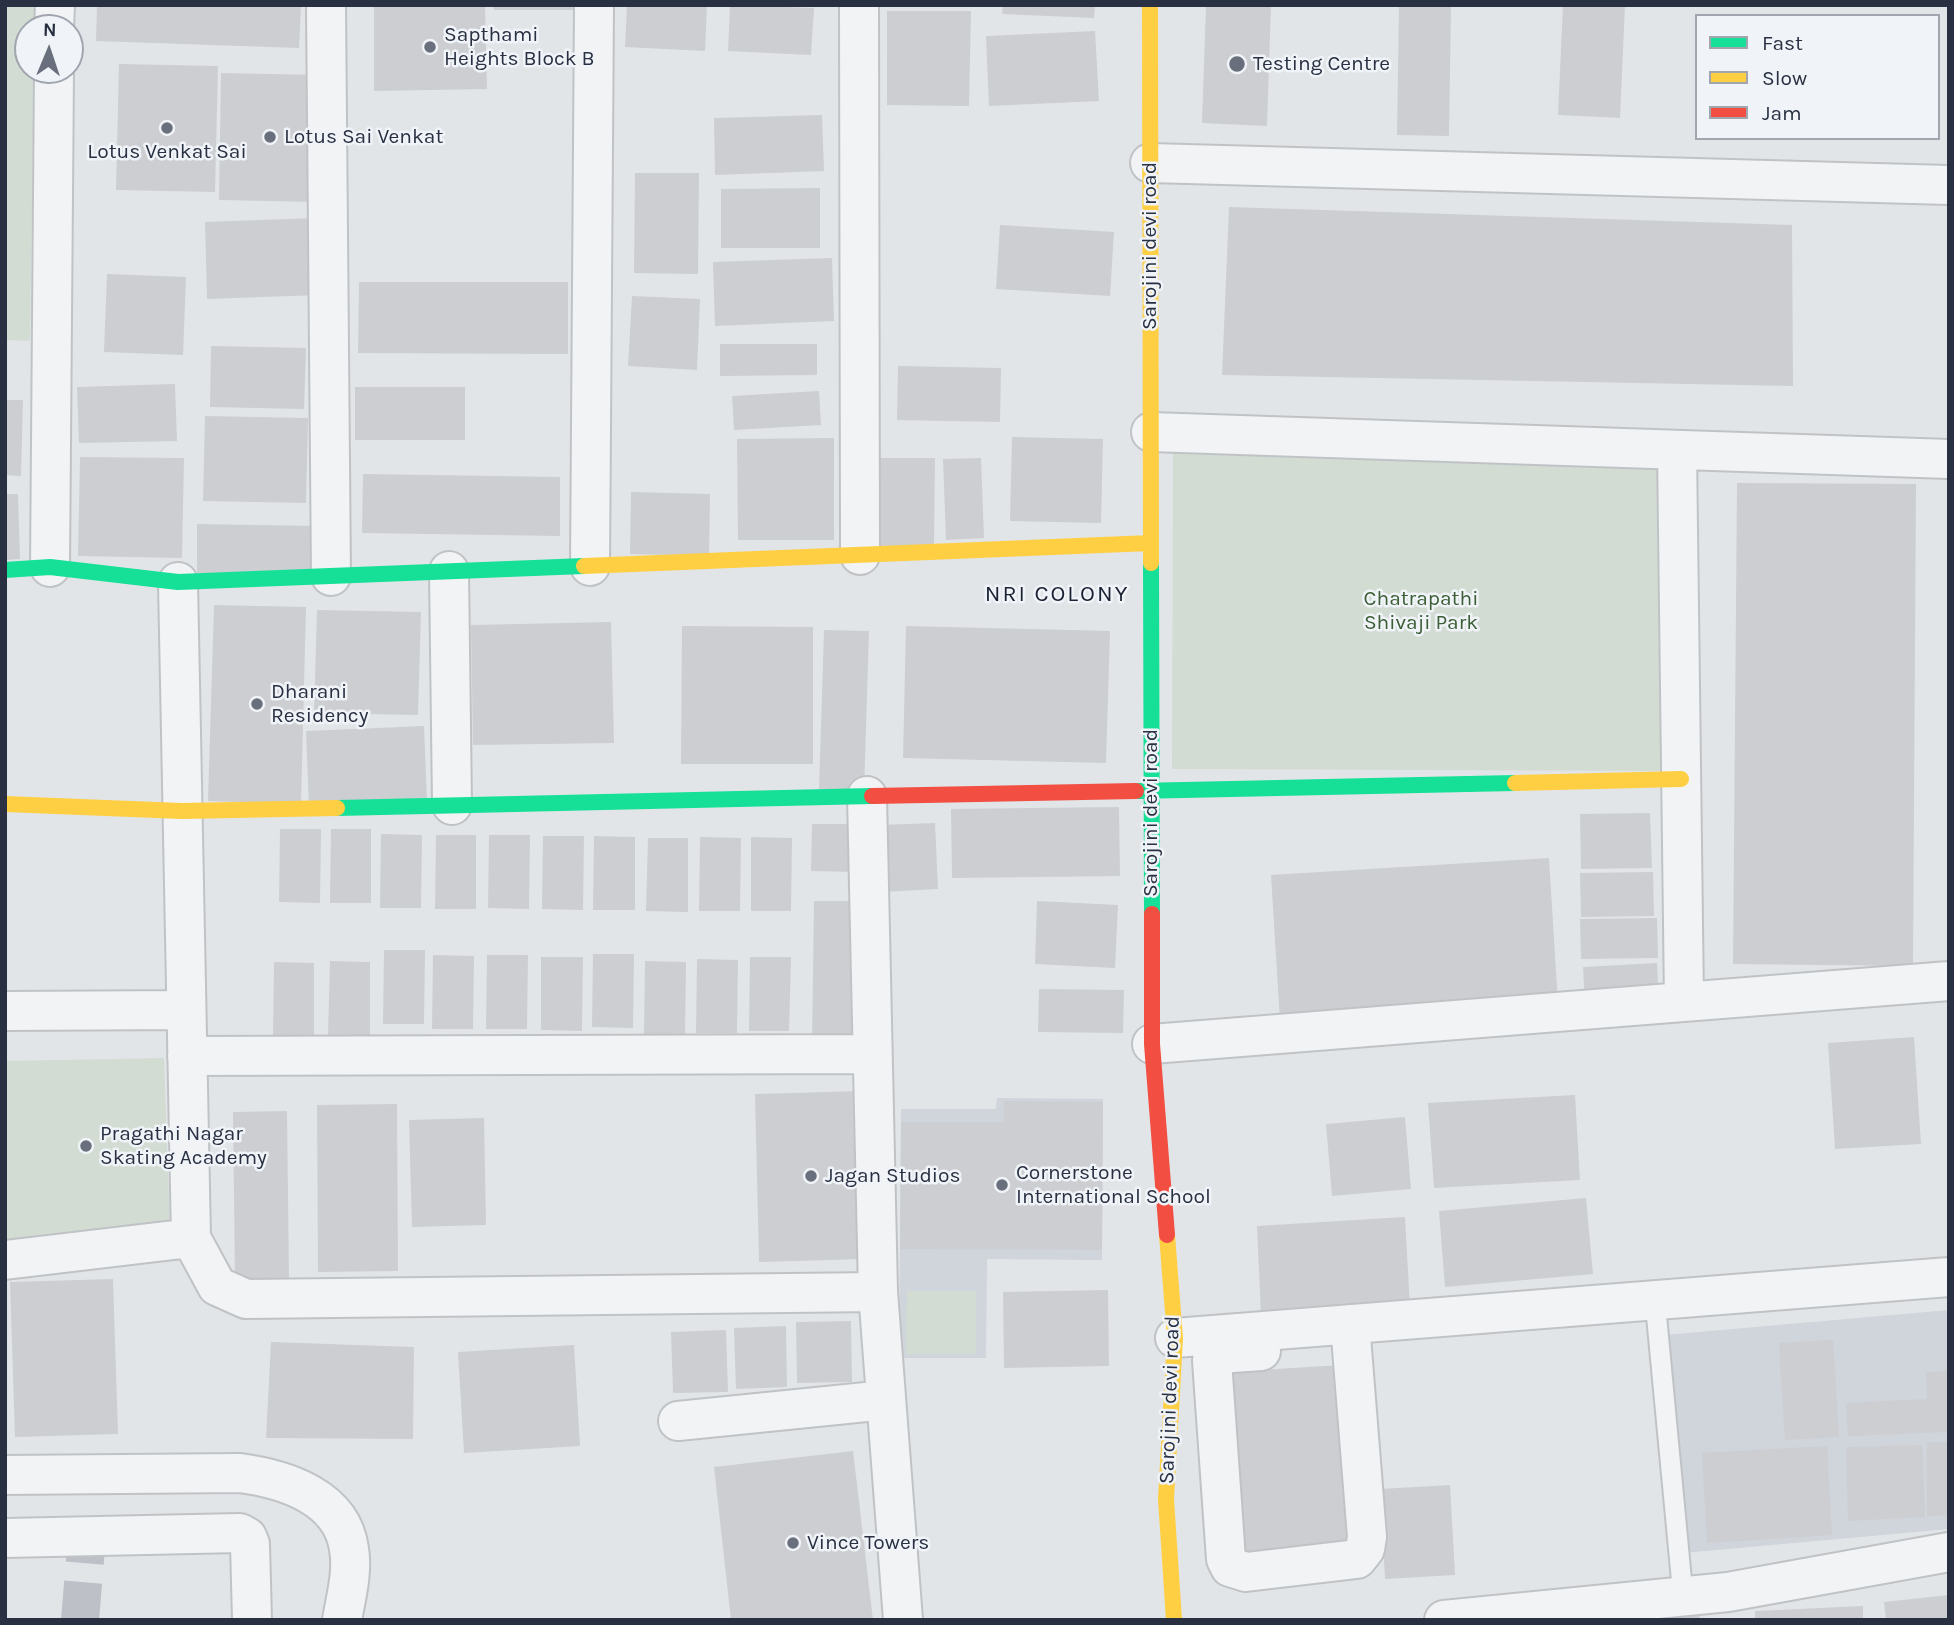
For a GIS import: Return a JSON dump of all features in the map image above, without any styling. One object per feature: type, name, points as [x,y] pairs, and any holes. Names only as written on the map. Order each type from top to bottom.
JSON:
[{"type":"street","points":[[326,5],[331,576]]},
{"type":"street","points":[[590,566],[594,5]]},
{"type":"street","points":[[859,5],[860,555]]},
{"type":"street","name":"Sarojini devi road","points":[[1150,5],[1152,1044],[1174,1352],[1166,1499],[1174,1620]]},
{"type":"street","points":[[50,568],[54,84]]},
{"type":"street","points":[[1150,163],[1949,185]]},
{"type":"street","points":[[1151,432],[1949,458]]},
{"type":"street","points":[[1677,450],[1684,1002]]},
{"type":"street","points":[[5,570],[50,568],[178,582],[1151,543]]},
{"type":"street","points":[[449,571],[452,805]]},
{"type":"street","points":[[178,582],[191,1238],[217,1286],[246,1299],[878,1292]]},
{"type":"street","points":[[5,804],[182,811],[1681,779]]},
{"type":"street","points":[[867,796],[878,1292],[903,1620]]},
{"type":"street","points":[[1152,1044],[1949,981]]},
{"type":"street","points":[[5,1011],[186,1010]]},
{"type":"street","points":[[187,1056],[873,1054]]},
{"type":"street","points":[[5,1260],[191,1238]]},
{"type":"street","points":[[1174,1352],[1655,1300],[1949,1277]]},
{"type":"street","points":[[1350,1335],[1366,1549],[1357,1559],[1246,1572],[1230,1567],[1226,1559],[1213,1357],[1218,1354],[1350,1335]]},
{"type":"street","points":[[1174,1352],[1212,1366]]},
{"type":"street","points":[[678,1421],[886,1400]]},
{"type":"street","points":[[5,1475],[240,1473],[273,1477],[293,1484],[331,1511],[341,1524],[349,1547],[350,1569],[342,1620]]},
{"type":"street","points":[[87,1536],[88,1475]]},
{"type":"street","points":[[5,1538],[232,1532],[247,1537],[250,1544],[252,1620]]},
{"type":"street","points":[[1444,1620],[1683,1596],[1729,1606],[1949,1552]]},
{"type":"lane","points":[[1655,1300],[1683,1596]]},
{"type":"shaded area","name":"Cornerstone International School","points":[[997,1098],[1103,1099],[1102,1260],[987,1259],[986,1358],[899,1358],[901,1109],[996,1109]]},
{"type":"shaded area","points":[[1949,1310],[1949,1529],[1672,1554],[1653,1336]]},
{"type":"green space","points":[[5,5],[35,5],[35,14],[14,14],[14,84],[34,84],[30,341],[5,340]]},
{"type":"green space","name":"Chatrapathi Shivaji Park","points":[[1173,451],[1670,453],[1669,771],[1172,769]]},
{"type":"green space","name":"Pragathi Nagar Skating Academy","points":[[164,1058],[170,1230],[5,1248],[5,1061]]},
{"type":"green space","points":[[907,1291],[976,1291],[976,1354],[906,1354]]},
{"type":"building","points":[[97,5],[301,5],[299,48],[96,41]]},
{"type":"building","name":"Sapthami Heights Block B","points":[[374,5],[485,5],[487,89],[374,91]]},
{"type":"building","points":[[493,5],[590,5],[590,10],[494,10]]},
{"type":"building","points":[[627,5],[707,5],[705,51],[625,47]]},
{"type":"building","points":[[730,5],[814,8],[811,55],[728,51]]},
{"type":"building","points":[[1003,5],[1095,5],[1094,18],[1002,14]]},
{"type":"building","name":"Testing Centre","points":[[1206,5],[1271,5],[1267,126],[1202,123]]},
{"type":"building","points":[[1399,5],[1451,5],[1449,136],[1397,135]]},
{"type":"building","points":[[1563,5],[1625,5],[1620,118],[1558,115]]},
{"type":"building","points":[[887,11],[971,11],[969,106],[887,105]]},
{"type":"building","points":[[1095,31],[1099,101],[989,106],[986,36]]},
{"type":"building","name":"Lotus Venkat Sai","points":[[119,64],[218,66],[215,192],[116,190]]},
{"type":"building","name":"Lotus Sai Venkat","points":[[221,73],[321,75],[317,202],[219,200]]},
{"type":"building","points":[[822,115],[824,171],[715,175],[714,118]]},
{"type":"building","points":[[635,173],[699,173],[698,274],[634,273]]},
{"type":"building","points":[[820,188],[820,248],[721,248],[721,189]]},
{"type":"building","points":[[1229,207],[1792,225],[1793,386],[1222,375]]},
{"type":"building","points":[[316,218],[318,295],[207,299],[205,222]]},
{"type":"building","points":[[1000,225],[1114,232],[1110,296],[996,289]]},
{"type":"building","points":[[832,258],[834,321],[715,326],[713,262]]},
{"type":"building","points":[[107,274],[186,277],[183,355],[104,352]]},
{"type":"building","points":[[359,282],[568,282],[568,354],[358,353]]},
{"type":"building","points":[[632,296],[700,299],[697,370],[628,366]]},
{"type":"building","points":[[720,344],[817,344],[817,375],[720,376]]},
{"type":"building","points":[[211,346],[306,348],[304,409],[210,407]]},
{"type":"building","points":[[898,366],[1001,368],[1000,422],[897,420]]},
{"type":"building","points":[[175,384],[177,441],[79,443],[77,387]]},
{"type":"building","points":[[355,387],[465,387],[465,440],[355,440]]},
{"type":"building","points":[[819,391],[821,425],[734,430],[732,396]]},
{"type":"building","points":[[5,400],[23,400],[21,476],[5,475]]},
{"type":"building","points":[[205,416],[308,418],[306,503],[203,501]]},
{"type":"building","points":[[1012,437],[1103,439],[1101,523],[1010,521]]},
{"type":"building","points":[[834,438],[834,540],[738,540],[737,439]]},
{"type":"building","points":[[80,457],[184,458],[182,558],[78,556]]},
{"type":"building","points":[[876,458],[935,458],[934,546],[875,546]]},
{"type":"building","points":[[981,458],[984,538],[946,540],[943,459]]},
{"type":"building","points":[[363,474],[560,477],[560,536],[362,533]]},
{"type":"building","points":[[1737,483],[1916,484],[1913,966],[1733,964]]},
{"type":"building","points":[[631,492],[710,494],[709,556],[630,554]]},
{"type":"building","points":[[5,494],[18,494],[20,559],[5,560]]},
{"type":"building","points":[[197,524],[317,526],[317,575],[197,573]]},
{"type":"building","name":"Dharani Residency","points":[[214,605],[306,607],[301,804],[208,801]]},
{"type":"building","points":[[317,610],[421,612],[418,715],[314,713]]},
{"type":"building","points":[[611,622],[614,743],[473,745],[471,625]]},
{"type":"building","points":[[682,626],[813,627],[813,764],[681,764]]},
{"type":"building","points":[[906,626],[1110,631],[1106,763],[903,758]]},
{"type":"building","points":[[824,630],[869,631],[864,791],[819,789]]},
{"type":"building","points":[[424,726],[427,802],[309,807],[306,731]]},
{"type":"building","points":[[1119,807],[1120,876],[952,878],[951,809]]},
{"type":"building","points":[[1650,813],[1652,868],[1581,869],[1580,814]]},
{"type":"building","points":[[935,823],[938,889],[882,892],[879,825]]},
{"type":"building","points":[[812,824],[858,824],[857,872],[811,871]]},
{"type":"building","points":[[280,829],[321,829],[320,903],[279,902]]},
{"type":"building","points":[[331,829],[371,829],[371,903],[330,903]]},
{"type":"building","points":[[381,834],[422,835],[421,908],[380,908]]},
{"type":"building","points":[[436,835],[476,835],[476,909],[435,909]]},
{"type":"building","points":[[489,835],[530,835],[529,909],[488,908]]},
{"type":"building","points":[[543,836],[584,836],[583,910],[542,909]]},
{"type":"building","points":[[594,836],[635,837],[635,910],[593,910]]},
{"type":"building","points":[[700,837],[741,838],[740,911],[699,911]]},
{"type":"building","points":[[751,837],[792,838],[791,911],[751,911]]},
{"type":"building","points":[[648,838],[688,838],[688,912],[646,911]]},
{"type":"building","points":[[1549,858],[1558,1004],[1280,1021],[1271,875]]},
{"type":"building","points":[[1653,872],[1654,916],[1581,917],[1580,873]]},
{"type":"building","points":[[814,901],[853,901],[852,1046],[812,1046]]},
{"type":"building","points":[[1037,901],[1118,905],[1115,968],[1035,964]]},
{"type":"building","points":[[1657,918],[1658,958],[1581,959],[1580,919]]},
{"type":"building","points":[[384,950],[425,950],[424,1024],[383,1024]]},
{"type":"building","points":[[593,954],[634,954],[633,1028],[592,1027]]},
{"type":"building","points":[[433,955],[474,956],[473,1029],[432,1029]]},
{"type":"building","points":[[487,955],[528,955],[527,1029],[486,1029]]},
{"type":"building","points":[[541,957],[583,957],[582,1031],[541,1030]]},
{"type":"building","points":[[750,957],[791,957],[789,1031],[749,1031]]},
{"type":"building","points":[[697,959],[738,960],[737,1033],[696,1033]]},
{"type":"building","points":[[330,961],[370,962],[370,1035],[328,1035]]},
{"type":"building","points":[[645,961],[686,962],[685,1035],[644,1035]]},
{"type":"building","points":[[274,962],[314,963],[314,1037],[273,1036]]},
{"type":"building","points":[[1657,963],[1659,1000],[1585,1004],[1583,967]]},
{"type":"building","points":[[1039,989],[1124,990],[1123,1033],[1038,1032]]},
{"type":"building","points":[[1914,1037],[1921,1144],[1835,1149],[1828,1043]]},
{"type":"building","name":"Jagan Studios","points":[[862,1091],[866,1259],[759,1262],[755,1094]]},
{"type":"building","points":[[1575,1095],[1580,1180],[1434,1188],[1428,1103]]},
{"type":"building","name":"Cornerstone International School","points":[[1004,1101],[1103,1102],[1102,1250],[900,1249],[901,1122],[1004,1122]]},
{"type":"building","points":[[397,1104],[398,1271],[318,1272],[317,1105]]},
{"type":"building","points":[[287,1111],[289,1279],[235,1279],[233,1112]]},
{"type":"building","points":[[1405,1117],[1411,1189],[1332,1196],[1326,1124]]},
{"type":"building","points":[[484,1118],[486,1225],[412,1227],[409,1120]]},
{"type":"building","points":[[1586,1198],[1593,1274],[1445,1287],[1439,1211]]},
{"type":"building","points":[[1405,1217],[1410,1307],[1261,1316],[1257,1226]]},
{"type":"building","points":[[113,1279],[118,1434],[15,1437],[10,1282]]},
{"type":"building","points":[[1108,1290],[1109,1366],[1004,1368],[1003,1292]]},
{"type":"building","points":[[851,1321],[852,1382],[797,1383],[796,1322]]},
{"type":"building","points":[[786,1326],[787,1387],[736,1389],[734,1328]]},
{"type":"building","points":[[726,1330],[728,1392],[673,1393],[671,1332]]},
{"type":"building","points":[[1833,1340],[1839,1437],[1785,1440],[1779,1343]]},
{"type":"building","points":[[271,1342],[414,1347],[413,1439],[266,1438]]},
{"type":"building","points":[[574,1345],[580,1446],[464,1453],[458,1352]]},
{"type":"building","points":[[1342,1365],[1353,1548],[1237,1554],[1227,1372]]},
{"type":"building","points":[[1947,1371],[1949,1432],[1848,1436],[1846,1403],[1927,1399],[1926,1372]]},
{"type":"building","points":[[1927,1442],[1949,1442],[1949,1515],[1927,1516]]},
{"type":"building","points":[[1922,1445],[1925,1517],[1848,1521],[1846,1447]]},
{"type":"building","points":[[1827,1446],[1832,1535],[1707,1543],[1702,1453]]},
{"type":"building","name":"Vince Towers","points":[[853,1451],[873,1620],[731,1620],[714,1467]]},
{"type":"building","points":[[1450,1485],[1455,1575],[1385,1579],[1380,1489]]},
{"type":"building","points":[[1949,1595],[1949,1620],[1886,1620],[1884,1602]]},
{"type":"building","points":[[1863,1606],[1863,1620],[1755,1620],[1755,1611]]},
{"type":"building","points":[[1699,1612],[1700,1620],[1641,1620]]},
{"type":"tunnel","points":[[80,1620],[87,1536]]},
{"type":"traffic: fast","points":[[1151,563],[1152,914]]},
{"type":"traffic: fast","points":[[5,570],[50,567],[178,582],[584,566]]},
{"type":"traffic: fast","points":[[1136,791],[1515,783]]},
{"type":"traffic: fast","points":[[337,808],[872,796]]},
{"type":"traffic: slow","points":[[1150,5],[1151,563]]},
{"type":"traffic: slow","points":[[584,566],[1151,543]]},
{"type":"traffic: slow","points":[[1515,783],[1681,779]]},
{"type":"traffic: slow","points":[[5,804],[182,811],[337,808]]},
{"type":"traffic: slow","points":[[1167,1235],[1175,1338],[1166,1499],[1174,1620]]},
{"type":"traffic: jam","points":[[872,796],[1136,791]]},
{"type":"traffic: jam","points":[[1152,914],[1152,1044],[1167,1235]]},
{"type":"place","name":"Sapthami Heights Block B","points":[[430,47]]},
{"type":"place","name":"Testing Centre","points":[[1237,64]]},
{"type":"place","name":"Lotus Venkat Sai","points":[[167,128]]},
{"type":"place","name":"Lotus Sai Venkat","points":[[270,137]]},
{"type":"place","name":"Dharani Residency","points":[[257,704]]},
{"type":"place","name":"Pragathi Nagar Skating Academy","points":[[86,1146]]},
{"type":"place","name":"Jagan Studios","points":[[811,1176]]},
{"type":"place","name":"Cornerstone International School","points":[[1002,1185]]},
{"type":"place","name":"Vince Towers","points":[[793,1543]]},
{"type":"district","name":"NRI COLONY","points":[[1057,594]]}]
